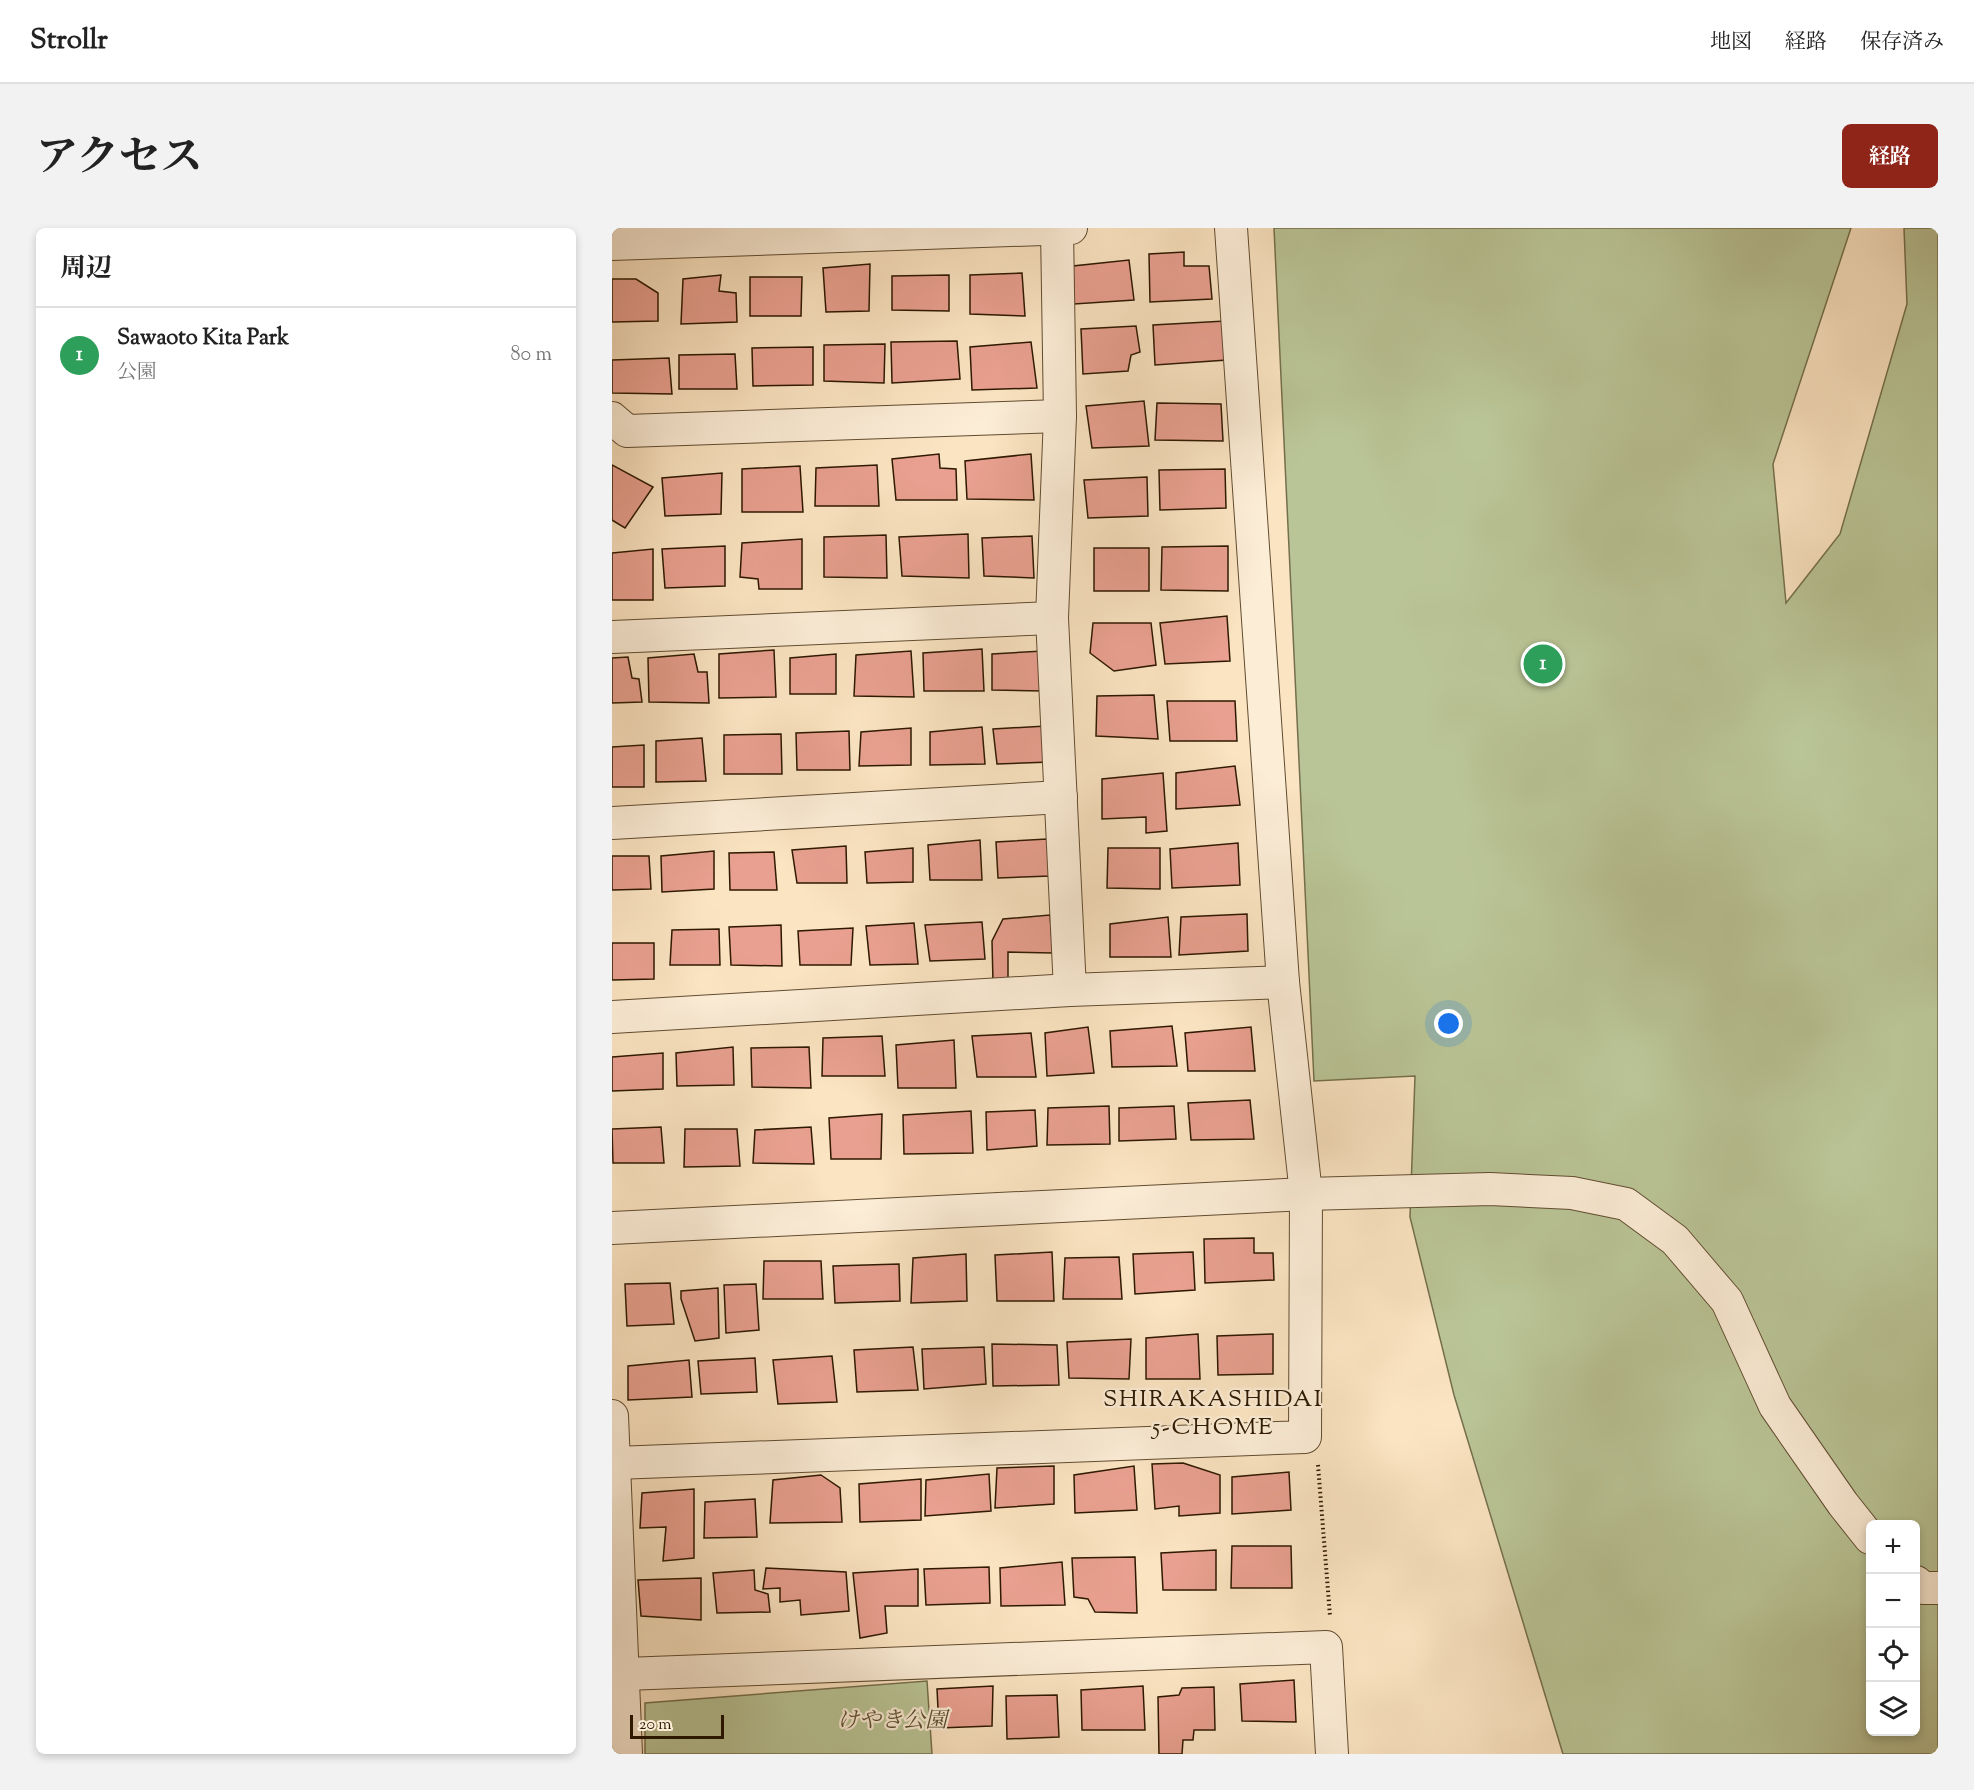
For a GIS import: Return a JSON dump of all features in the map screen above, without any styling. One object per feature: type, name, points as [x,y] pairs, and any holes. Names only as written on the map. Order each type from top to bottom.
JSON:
[{"type":"street","points":[[615,1463],[1305,1437],[1306,1194],[1283,982],[1231,228]]},
{"type":"street","points":[[612,244],[1064,229],[1052,618],[1070,990]]},
{"type":"street","points":[[612,418],[627,432],[1060,416]]},
{"type":"street","points":[[612,637],[1052,618]]},
{"type":"street","points":[[612,823],[1061,797]]},
{"type":"street","points":[[612,1017],[1070,990],[1283,982]]},
{"type":"street","points":[[612,1228],[1306,1194],[1490,1190],[1572,1192],[1626,1204],[1675,1240],[1727,1301],[1775,1406],[1843,1504],[1866,1533]]},
{"type":"street","points":[[612,1416],[625,1674],[626,1754]]},
{"type":"street","points":[[1920,1585],[1923,1588],[1938,1588]]},
{"type":"street","points":[[625,1674],[1326,1647],[1332,1754]]},
{"type":"path","points":[[1305,1437],[1318,1461],[1330,1619],[1326,1647]]},
{"type":"green space","points":[[1274,228],[1851,228],[1773,464],[1786,603],[1840,534],[1907,304],[1904,228],[1938,228],[1938,1754],[1563,1754],[1454,1395],[1410,1217],[1415,1076],[1314,1081]]},
{"type":"green space","name":"けやき公園","points":[[927,1681],[932,1754],[645,1754],[645,1703]]},
{"type":"building","points":[[1184,252],[1184,266],[1209,266],[1212,299],[1150,302],[1149,254]]},
{"type":"building","points":[[1129,260],[1134,300],[1074,304],[1073,266]]},
{"type":"building","points":[[870,264],[869,311],[826,312],[823,268]]},
{"type":"building","points":[[1022,273],[1025,316],[970,314],[970,275]]},
{"type":"building","points":[[721,275],[719,291],[736,293],[737,322],[681,324],[683,279]]},
{"type":"building","points":[[949,275],[949,311],[892,310],[892,276]]},
{"type":"building","points":[[750,277],[802,277],[801,316],[750,316]]},
{"type":"building","points":[[612,279],[636,279],[658,293],[658,321],[612,322]]},
{"type":"building","points":[[1225,321],[1227,360],[1155,365],[1153,325]]},
{"type":"building","points":[[1136,326],[1140,352],[1131,355],[1128,371],[1083,374],[1081,329]]},
{"type":"building","points":[[957,341],[960,379],[892,383],[891,342]]},
{"type":"building","points":[[1031,342],[1037,388],[972,390],[970,347]]},
{"type":"building","points":[[885,344],[884,383],[824,381],[824,345]]},
{"type":"building","points":[[813,347],[813,385],[753,386],[752,348]]},
{"type":"building","points":[[735,354],[737,389],[679,389],[679,355]]},
{"type":"building","points":[[669,358],[672,394],[612,393],[612,360]]},
{"type":"building","points":[[1144,401],[1149,446],[1092,448],[1086,406]]},
{"type":"building","points":[[1157,403],[1221,404],[1223,441],[1155,440]]},
{"type":"building","points":[[939,454],[940,468],[956,469],[957,500],[896,500],[892,459]]},
{"type":"building","points":[[1031,454],[1034,500],[967,499],[965,461]]},
{"type":"building","points":[[612,465],[653,487],[625,528],[612,520]]},
{"type":"building","points":[[877,465],[879,506],[815,506],[816,468]]},
{"type":"building","points":[[800,466],[803,512],[742,512],[742,469]]},
{"type":"building","points":[[1225,469],[1226,508],[1160,510],[1159,470]]},
{"type":"building","points":[[722,473],[721,514],[665,516],[662,478]]},
{"type":"building","points":[[1147,477],[1148,516],[1088,518],[1084,480]]},
{"type":"building","points":[[968,534],[969,578],[902,576],[899,537]]},
{"type":"building","points":[[886,535],[887,578],[824,577],[824,537]]},
{"type":"building","points":[[1032,536],[1034,578],[984,576],[982,538]]},
{"type":"building","points":[[802,539],[802,589],[759,589],[758,579],[740,577],[742,543]]},
{"type":"building","points":[[725,546],[725,586],[665,588],[662,549]]},
{"type":"building","points":[[1228,546],[1228,591],[1161,590],[1162,547]]},
{"type":"building","points":[[1094,548],[1149,548],[1149,591],[1094,591]]},
{"type":"building","points":[[653,549],[653,600],[612,600],[612,553]]},
{"type":"building","points":[[1227,616],[1230,661],[1165,664],[1160,623]]},
{"type":"building","points":[[1093,623],[1151,623],[1156,665],[1114,671],[1090,653]]},
{"type":"building","points":[[982,649],[984,691],[924,691],[923,653]]},
{"type":"building","points":[[774,650],[776,697],[719,698],[719,654]]},
{"type":"building","points":[[911,651],[914,697],[854,696],[856,655]]},
{"type":"building","points":[[1043,651],[1043,691],[992,690],[992,654]]},
{"type":"building","points":[[694,654],[698,672],[707,672],[709,703],[649,702],[648,658]]},
{"type":"building","points":[[836,654],[836,694],[790,694],[790,658]]},
{"type":"building","points":[[628,657],[632,678],[639,679],[642,702],[612,703],[612,658]]},
{"type":"building","points":[[1154,695],[1158,739],[1096,736],[1097,696]]},
{"type":"building","points":[[1167,701],[1235,701],[1237,741],[1170,741]]},
{"type":"building","points":[[1046,726],[1050,762],[997,764],[993,729]]},
{"type":"building","points":[[982,727],[985,764],[930,765],[930,732]]},
{"type":"building","points":[[911,728],[911,765],[859,766],[861,732]]},
{"type":"building","points":[[849,731],[850,770],[797,770],[796,733]]},
{"type":"building","points":[[781,734],[782,774],[724,774],[724,735]]},
{"type":"building","points":[[702,738],[706,781],[656,782],[656,741]]},
{"type":"building","points":[[644,745],[644,787],[612,787],[612,747]]},
{"type":"building","points":[[1235,766],[1240,805],[1176,809],[1176,773]]},
{"type":"building","points":[[1163,773],[1167,831],[1146,833],[1146,817],[1102,819],[1102,779]]},
{"type":"building","points":[[1047,839],[1050,876],[998,878],[996,842]]},
{"type":"building","points":[[980,840],[982,880],[930,880],[928,845]]},
{"type":"building","points":[[1238,843],[1240,885],[1172,888],[1170,849]]},
{"type":"building","points":[[846,846],[847,883],[797,883],[792,850]]},
{"type":"building","points":[[913,848],[913,882],[867,883],[865,852]]},
{"type":"building","points":[[1108,848],[1160,848],[1160,889],[1107,888]]},
{"type":"building","points":[[714,851],[714,889],[662,892],[661,856]]},
{"type":"building","points":[[774,852],[777,890],[730,890],[729,853]]},
{"type":"building","points":[[612,856],[649,856],[651,889],[612,890]]},
{"type":"building","points":[[1247,914],[1248,951],[1179,955],[1181,917]]},
{"type":"building","points":[[1050,915],[1053,953],[1008,952],[1008,982],[993,982],[992,941],[1003,919]]},
{"type":"building","points":[[1168,917],[1171,957],[1110,957],[1110,924]]},
{"type":"building","points":[[982,922],[985,959],[930,961],[925,925]]},
{"type":"building","points":[[914,923],[918,964],[870,965],[866,926]]},
{"type":"building","points":[[781,925],[782,966],[731,965],[729,927]]},
{"type":"building","points":[[853,928],[851,965],[800,965],[798,931]]},
{"type":"building","points":[[719,929],[720,965],[670,965],[672,930]]},
{"type":"building","points":[[612,943],[654,943],[654,979],[612,980]]},
{"type":"building","points":[[1172,1026],[1177,1066],[1112,1067],[1110,1031]]},
{"type":"building","points":[[1088,1027],[1094,1073],[1047,1076],[1045,1033]]},
{"type":"building","points":[[1251,1027],[1255,1071],[1188,1071],[1185,1033]]},
{"type":"building","points":[[1031,1033],[1036,1077],[977,1077],[972,1036]]},
{"type":"building","points":[[882,1036],[885,1076],[822,1076],[823,1038]]},
{"type":"building","points":[[954,1040],[956,1088],[898,1088],[896,1045]]},
{"type":"building","points":[[733,1047],[734,1085],[677,1086],[676,1053]]},
{"type":"building","points":[[809,1047],[811,1088],[752,1087],[751,1048]]},
{"type":"building","points":[[663,1053],[663,1089],[612,1091],[612,1057]]},
{"type":"building","points":[[1250,1100],[1254,1139],[1191,1140],[1188,1103]]},
{"type":"building","points":[[1109,1106],[1110,1144],[1047,1145],[1048,1108]]},
{"type":"building","points":[[1174,1106],[1176,1139],[1119,1141],[1119,1108]]},
{"type":"building","points":[[1035,1110],[1037,1146],[987,1150],[986,1112]]},
{"type":"building","points":[[971,1111],[973,1153],[904,1154],[903,1115]]},
{"type":"building","points":[[882,1114],[881,1159],[831,1159],[829,1118]]},
{"type":"building","points":[[661,1127],[664,1163],[613,1163],[612,1129]]},
{"type":"building","points":[[811,1127],[814,1164],[753,1163],[755,1130]]},
{"type":"building","points":[[685,1129],[737,1129],[740,1166],[684,1167]]},
{"type":"building","points":[[1254,1238],[1254,1253],[1273,1253],[1274,1280],[1205,1283],[1204,1239]]},
{"type":"building","points":[[1052,1252],[1054,1301],[997,1301],[995,1255]]},
{"type":"building","points":[[1193,1252],[1195,1290],[1135,1294],[1133,1254]]},
{"type":"building","points":[[966,1254],[967,1301],[911,1303],[913,1258]]},
{"type":"building","points":[[1119,1257],[1122,1299],[1063,1299],[1065,1258]]},
{"type":"building","points":[[764,1261],[821,1261],[823,1299],[763,1299]]},
{"type":"building","points":[[899,1264],[900,1301],[835,1303],[833,1266]]},
{"type":"building","points":[[670,1283],[674,1324],[627,1326],[625,1284]]},
{"type":"building","points":[[756,1284],[759,1330],[726,1333],[724,1285]]},
{"type":"building","points":[[718,1288],[719,1338],[695,1341],[681,1299],[681,1291]]},
{"type":"building","points":[[1198,1334],[1200,1379],[1146,1379],[1146,1338]]},
{"type":"building","points":[[1273,1334],[1273,1374],[1218,1375],[1217,1336]]},
{"type":"building","points":[[1131,1339],[1129,1379],[1069,1378],[1067,1342]]},
{"type":"building","points":[[992,1344],[1057,1345],[1059,1385],[993,1386]]},
{"type":"building","points":[[913,1347],[918,1390],[857,1392],[854,1350]]},
{"type":"building","points":[[984,1347],[986,1384],[924,1389],[922,1349]]},
{"type":"building","points":[[832,1356],[837,1402],[778,1404],[773,1360]]},
{"type":"building","points":[[755,1358],[757,1392],[701,1394],[698,1361]]},
{"type":"building","points":[[689,1360],[692,1397],[628,1400],[628,1366]]},
{"type":"building","points":[[1183,1463],[1220,1475],[1220,1513],[1179,1516],[1179,1506],[1155,1509],[1152,1464]]},
{"type":"building","points":[[1054,1466],[1054,1504],[995,1508],[997,1468]]},
{"type":"building","points":[[1134,1466],[1137,1510],[1075,1513],[1074,1475]]},
{"type":"building","points":[[1289,1472],[1291,1510],[1232,1514],[1232,1477]]},
{"type":"building","points":[[989,1474],[991,1511],[925,1516],[926,1480]]},
{"type":"building","points":[[821,1475],[840,1488],[842,1522],[770,1523],[773,1480]]},
{"type":"building","points":[[921,1479],[921,1520],[860,1522],[859,1484]]},
{"type":"building","points":[[694,1489],[694,1558],[663,1561],[666,1527],[640,1528],[642,1493]]},
{"type":"building","points":[[755,1499],[757,1537],[704,1538],[705,1502]]},
{"type":"building","points":[[1232,1546],[1291,1546],[1292,1588],[1231,1588]]},
{"type":"building","points":[[1216,1550],[1216,1590],[1163,1590],[1161,1553]]},
{"type":"building","points":[[1135,1557],[1137,1613],[1095,1612],[1088,1599],[1074,1597],[1072,1558]]},
{"type":"building","points":[[1062,1562],[1065,1605],[1001,1606],[1000,1568]]},
{"type":"building","points":[[989,1567],[990,1603],[926,1605],[924,1569]]},
{"type":"building","points":[[766,1568],[846,1572],[849,1611],[801,1615],[800,1600],[780,1602],[780,1588],[763,1589]]},
{"type":"building","points":[[918,1569],[918,1606],[885,1606],[887,1633],[860,1638],[853,1573]]},
{"type":"building","points":[[754,1570],[755,1590],[768,1594],[770,1612],[717,1613],[713,1573]]},
{"type":"building","points":[[701,1578],[701,1620],[641,1616],[638,1580]]},
{"type":"building","points":[[1294,1680],[1296,1722],[1242,1721],[1240,1684]]},
{"type":"building","points":[[993,1686],[992,1726],[939,1728],[937,1689]]},
{"type":"building","points":[[1143,1686],[1145,1730],[1082,1730],[1081,1690]]},
{"type":"building","points":[[1214,1687],[1215,1730],[1194,1730],[1193,1740],[1183,1740],[1182,1754],[1159,1754],[1158,1697],[1179,1695],[1182,1688]]},
{"type":"building","points":[[1057,1695],[1059,1737],[1007,1739],[1006,1696]]},
{"type":"place","name":"Sawaoto Kita Park","points":[[1543,664]]},
{"type":"district","name":"SHIRAKASHIDAI 5-CHOME","points":[[1213,1412]]}]
